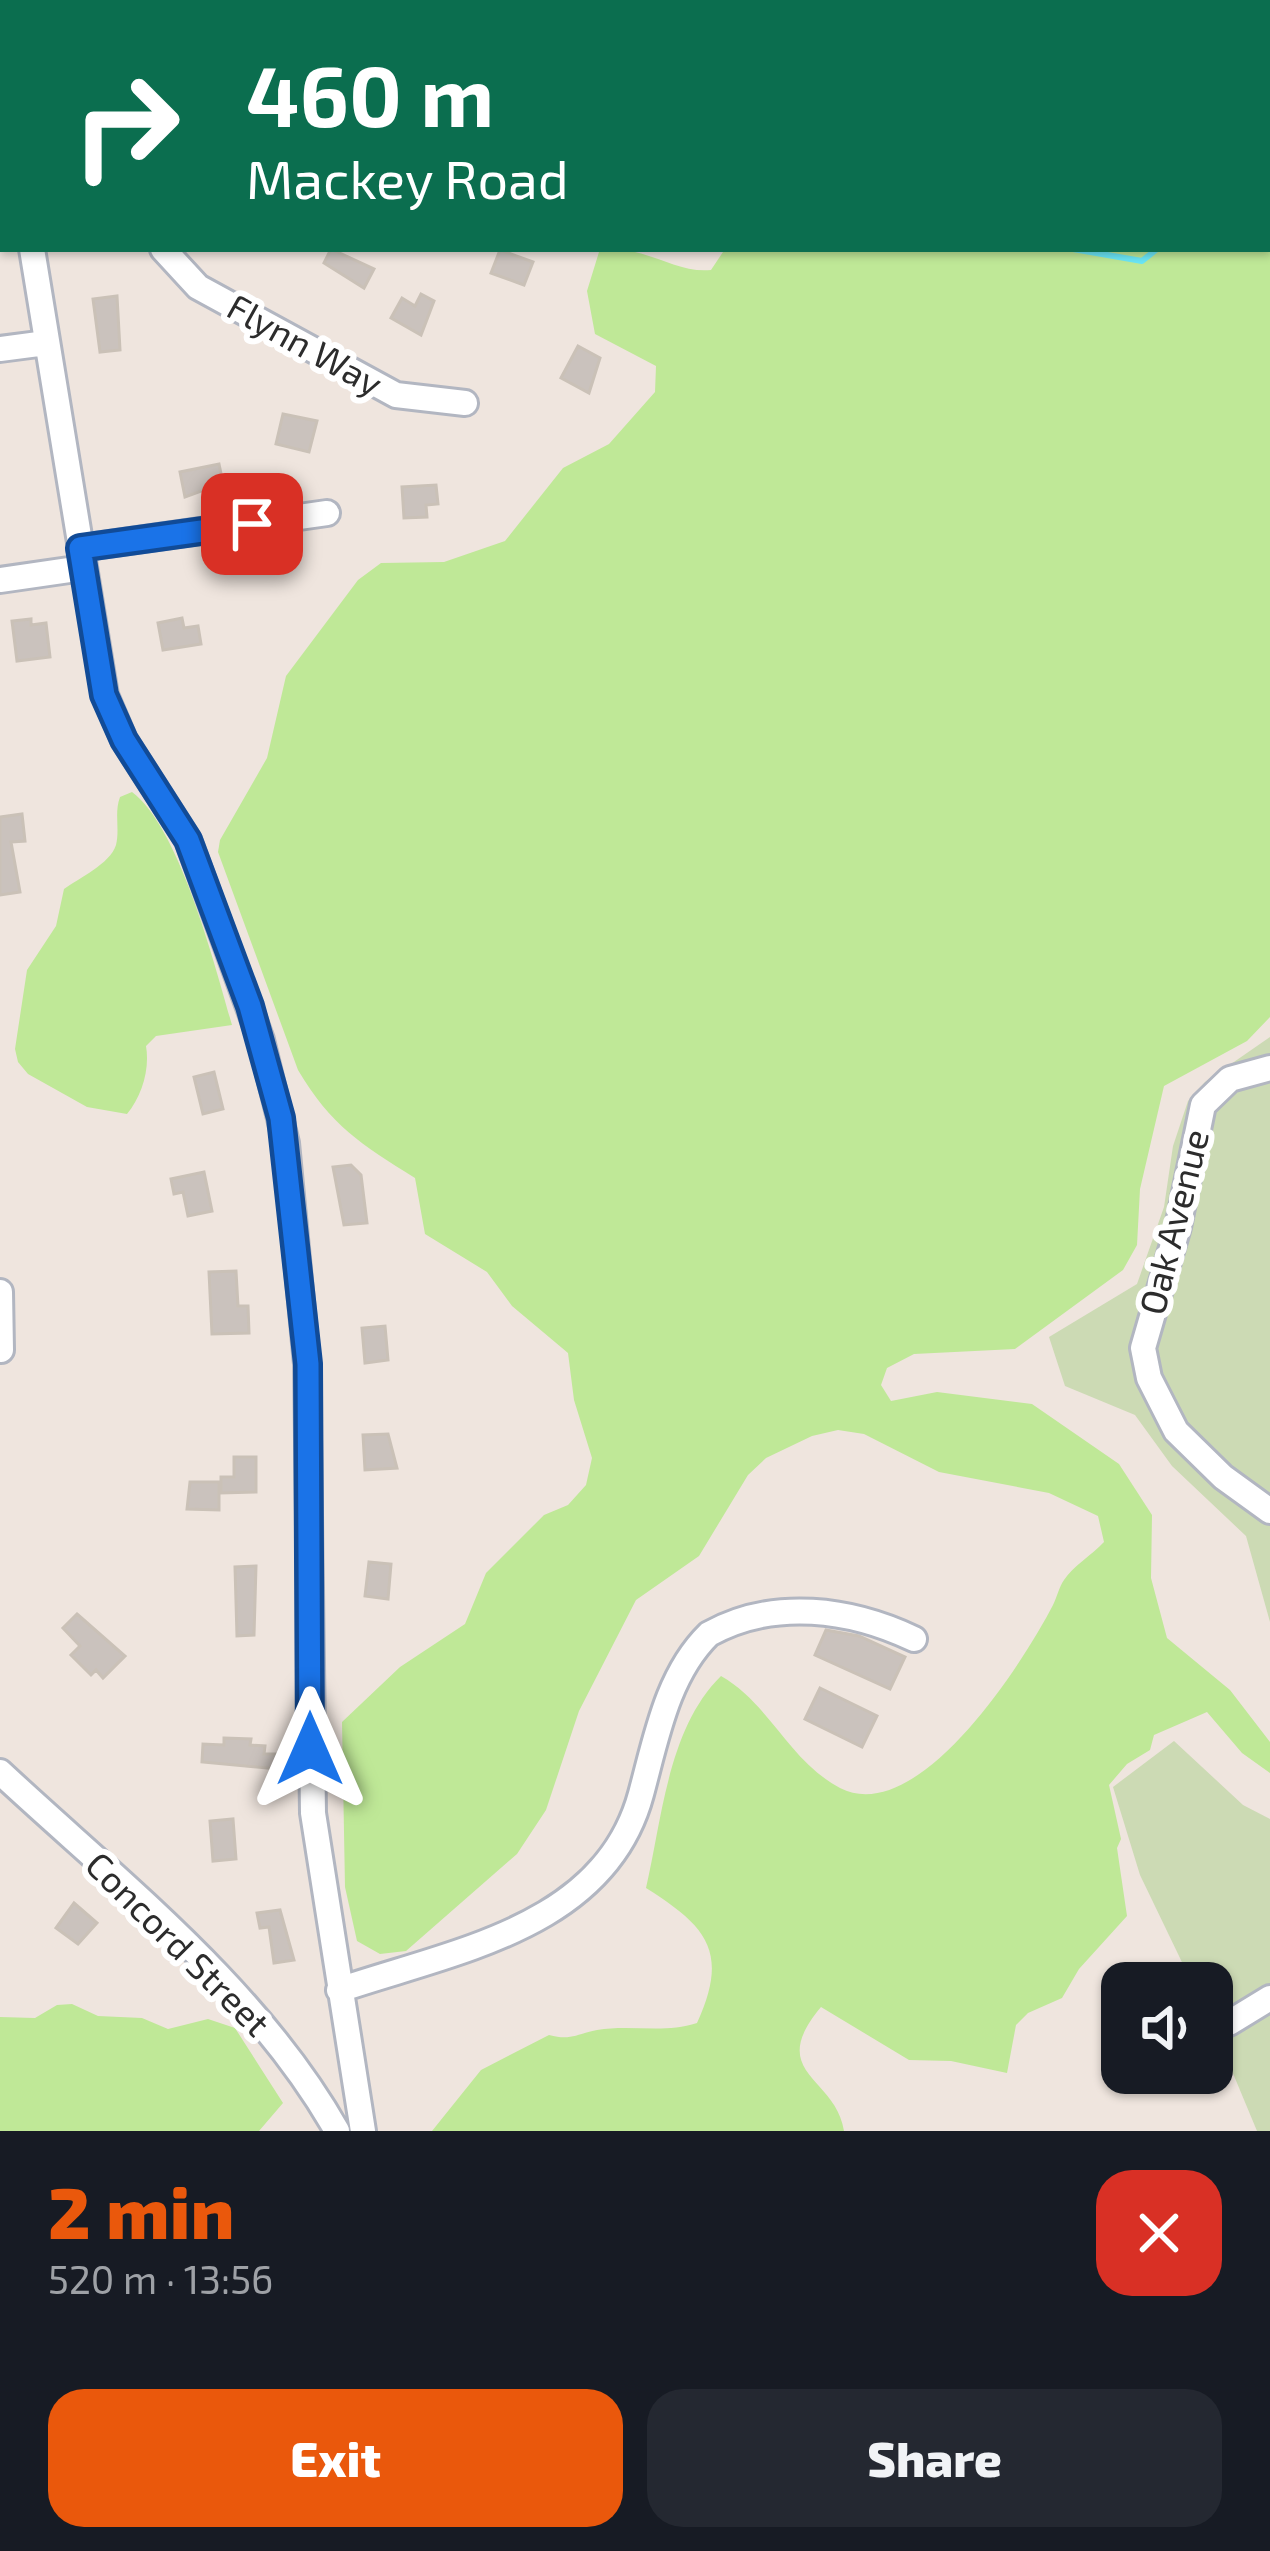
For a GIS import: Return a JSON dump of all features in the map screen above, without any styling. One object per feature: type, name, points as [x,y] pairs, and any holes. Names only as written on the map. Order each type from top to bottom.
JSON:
[{"type":"street","points":[[32,252],[104,695],[124,740],[188,840],[261,1040],[284,1131],[308,1364],[313,1813],[363,2131]]},
{"type":"street","name":"Flynn Way","points":[[166,252],[198,286],[396,395],[464,403]]},
{"type":"street","points":[[0,350],[46,344]]},
{"type":"street","points":[[0,580],[81,558],[327,513]]},
{"type":"street","name":"Oak Avenue","points":[[1270,1068],[1230,1079],[1203,1106],[1178,1227],[1143,1348],[1149,1378],[1176,1431],[1223,1478],[1270,1511]]},
{"type":"street","points":[[0,1292],[1,1350]]},
{"type":"street","points":[[339,1990],[494,1939],[544,1917],[578,1892],[624,1838],[668,1701],[709,1634],[776,1614],[833,1611],[914,1639]]},
{"type":"street","name":"Concord Street","points":[[0,1772],[241,2002],[314,2091],[337,2131]]},
{"type":"street","points":[[1233,2021],[1270,1998]]},
{"type":"street","points":[[314,2091],[356,2076]]},
{"type":"green space","points":[[599,252],[633,252],[711,270],[723,252],[1270,252],[1270,1017],[1247,1041],[1164,1086],[1140,1189],[1137,1245],[1123,1270],[1015,1349],[914,1354],[887,1368],[881,1385],[891,1401],[937,1392],[1032,1404],[1119,1464],[1152,1515],[1151,1578],[1167,1638],[1230,1690],[1270,1742],[1270,1773],[1242,1753],[1207,1712],[1154,1735],[1150,1750],[1127,1764],[1109,1785],[1121,1839],[1117,1848],[1127,1916],[1079,1969],[1062,1998],[1028,2013],[1016,2025],[1007,2073],[951,2061],[909,2060],[821,2007],[806,2029],[800,2047],[802,2061],[838,2113],[844,2131],[432,2131],[481,2070],[549,2035],[697,2023],[711,1977],[706,1943],[684,1915],[646,1888],[678,1748],[703,1697],[721,1676],[753,1702],[807,1763],[840,1788],[870,1794],[902,1784],[934,1763],[993,1699],[1064,1580],[1104,1542],[1098,1516],[1049,1493],[939,1472],[864,1434],[838,1430],[812,1436],[766,1458],[748,1475],[699,1556],[636,1600],[579,1711],[546,1810],[517,1854],[406,1951],[380,1954],[357,1941],[345,1887],[342,1722],[400,1667],[465,1624],[486,1573],[544,1515],[568,1505],[586,1485],[592,1458],[574,1400],[568,1353],[512,1306],[487,1272],[425,1234],[415,1178],[349,1132],[298,1070],[218,852],[220,840],[267,758],[286,676],[358,580],[381,563],[444,562],[505,541],[563,468],[609,444],[655,392],[656,366],[595,334],[587,291]]},
{"type":"green space","points":[[132,792],[149,810],[180,866],[232,1025],[156,1036],[146,1046],[144,1082],[127,1114],[87,1107],[28,1074],[15,1049],[27,970],[56,926],[64,889],[113,852],[120,797]]},
{"type":"green space","points":[[1270,1037],[1270,1622],[1246,1536],[1172,1466],[1135,1415],[1065,1386],[1049,1337],[1137,1284],[1164,1207],[1173,1146],[1188,1101],[1205,1082]]},
{"type":"green space","points":[[1174,1741],[1243,1805],[1270,1819],[1270,2131],[1257,2131],[1233,2073],[1233,1962],[1182,1962],[1140,1875],[1113,1787]]},
{"type":"green space","points":[[72,2004],[98,2016],[142,2018],[168,2029],[208,2019],[235,2028],[283,2103],[259,2131],[0,2131],[0,2017],[35,2018],[57,2005]]},
{"type":"building","points":[[330,252],[337,252],[374,269],[364,288],[324,263]]},
{"type":"building","points":[[499,252],[533,262],[524,285],[491,273]]},
{"type":"building","points":[[421,294],[434,301],[421,335],[391,318],[402,298],[415,306]]},
{"type":"building","points":[[117,296],[120,350],[100,352],[93,299]]},
{"type":"building","points":[[578,346],[600,358],[589,393],[561,378]]},
{"type":"building","points":[[283,414],[317,421],[309,452],[276,444]]},
{"type":"building","points":[[219,464],[223,483],[185,497],[180,472]]},
{"type":"building","points":[[436,485],[438,504],[426,505],[427,517],[404,518],[402,487]]},
{"type":"building","points":[[182,618],[184,628],[198,626],[201,644],[163,650],[158,623]]},
{"type":"building","points":[[31,619],[31,625],[46,623],[50,657],[17,661],[12,621]]},
{"type":"building","points":[[22,814],[25,841],[11,842],[20,892],[0,895],[0,817]]},
{"type":"building","points":[[214,1072],[223,1109],[203,1114],[194,1077]]},
{"type":"building","points":[[351,1165],[361,1175],[367,1223],[344,1225],[333,1167]]},
{"type":"building","points":[[204,1172],[212,1211],[188,1216],[183,1192],[174,1194],[171,1179]]},
{"type":"building","points":[[236,1271],[238,1306],[248,1306],[249,1333],[212,1334],[209,1272]]},
{"type":"building","points":[[385,1326],[388,1360],[365,1363],[362,1328]]},
{"type":"building","points":[[388,1434],[397,1468],[365,1470],[363,1435]]},
{"type":"building","points":[[234,1457],[256,1457],[256,1492],[221,1493],[221,1477],[234,1477]]},
{"type":"building","points":[[190,1482],[219,1482],[219,1510],[187,1509]]},
{"type":"building","points":[[369,1562],[391,1564],[388,1599],[365,1596]]},
{"type":"building","points":[[256,1566],[254,1635],[237,1636],[235,1567]]},
{"type":"building","points":[[77,1614],[125,1656],[103,1678],[96,1670],[91,1675],[71,1655],[80,1646],[63,1628]]},
{"type":"building","points":[[826,1630],[859,1636],[905,1657],[890,1689],[815,1655]]},
{"type":"building","points":[[820,1688],[877,1716],[862,1747],[805,1719]]},
{"type":"building","points":[[224,1738],[251,1739],[250,1745],[265,1746],[264,1754],[279,1754],[279,1769],[202,1762],[203,1744],[224,1745]]},
{"type":"building","points":[[233,1819],[236,1859],[213,1861],[210,1821]]},
{"type":"building","points":[[74,1903],[97,1923],[78,1944],[56,1928]]},
{"type":"building","points":[[280,1910],[294,1960],[274,1963],[269,1927],[260,1928],[257,1913]]},
{"type":"waterway","points":[[1090,252],[1142,261],[1153,252]]},
{"type":"route","points":[[252,524],[80,548],[104,695],[134,758],[188,840],[250,1006],[281,1118],[299,1245],[308,1364],[310,1749]]}]
